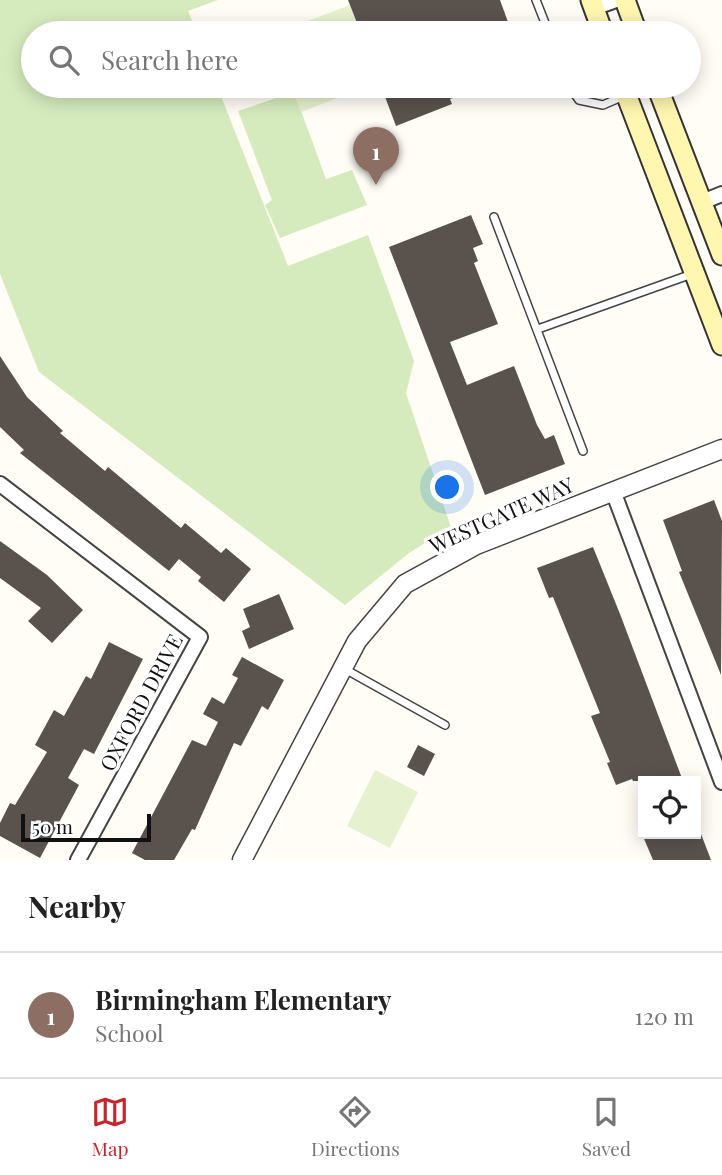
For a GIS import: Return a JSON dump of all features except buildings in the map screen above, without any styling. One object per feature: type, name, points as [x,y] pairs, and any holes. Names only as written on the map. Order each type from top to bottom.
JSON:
[{"type":"main road","points":[[625,0],[633,21]]},
{"type":"main road","points":[[592,4],[598,21]]},
{"type":"main road","points":[[628,98],[722,345]]},
{"type":"main road","points":[[662,98],[722,255]]},
{"type":"street","points":[[592,4],[616,0]]},
{"type":"street","points":[[702,202],[722,194]]},
{"type":"street","name":"WESTGATE WAY","points":[[242,860],[357,641],[405,584],[476,545],[722,449]]},
{"type":"street","name":"OXFORD DRIVE","points":[[0,484],[200,637],[78,860]]},
{"type":"street","points":[[613,491],[722,782]]},
{"type":"lane","points":[[536,0],[544,21]]},
{"type":"lane","points":[[578,98],[603,105],[613,98]]},
{"type":"lane","points":[[494,217],[583,451]]},
{"type":"lane","points":[[538,330],[694,273]]},
{"type":"lane","points":[[343,668],[445,724]]},
{"type":"green space","points":[[0,0],[218,0],[188,11],[192,21],[21,21],[21,98],[222,98],[288,266],[368,235],[414,361],[406,393],[451,527],[409,553],[345,605],[39,372],[0,274]]},
{"type":"green space","points":[[350,5],[356,21],[308,21]]},
{"type":"green space","points":[[276,98],[296,98],[326,179],[352,170],[367,205],[280,238],[265,205],[272,200],[238,111]]},
{"type":"green space","points":[[296,98],[338,98],[301,112]]},
{"type":"green space","points":[[375,770],[418,792],[390,848],[347,826]]},
{"type":"place","name":"Birmingham Elementary","points":[[376,185]]}]
